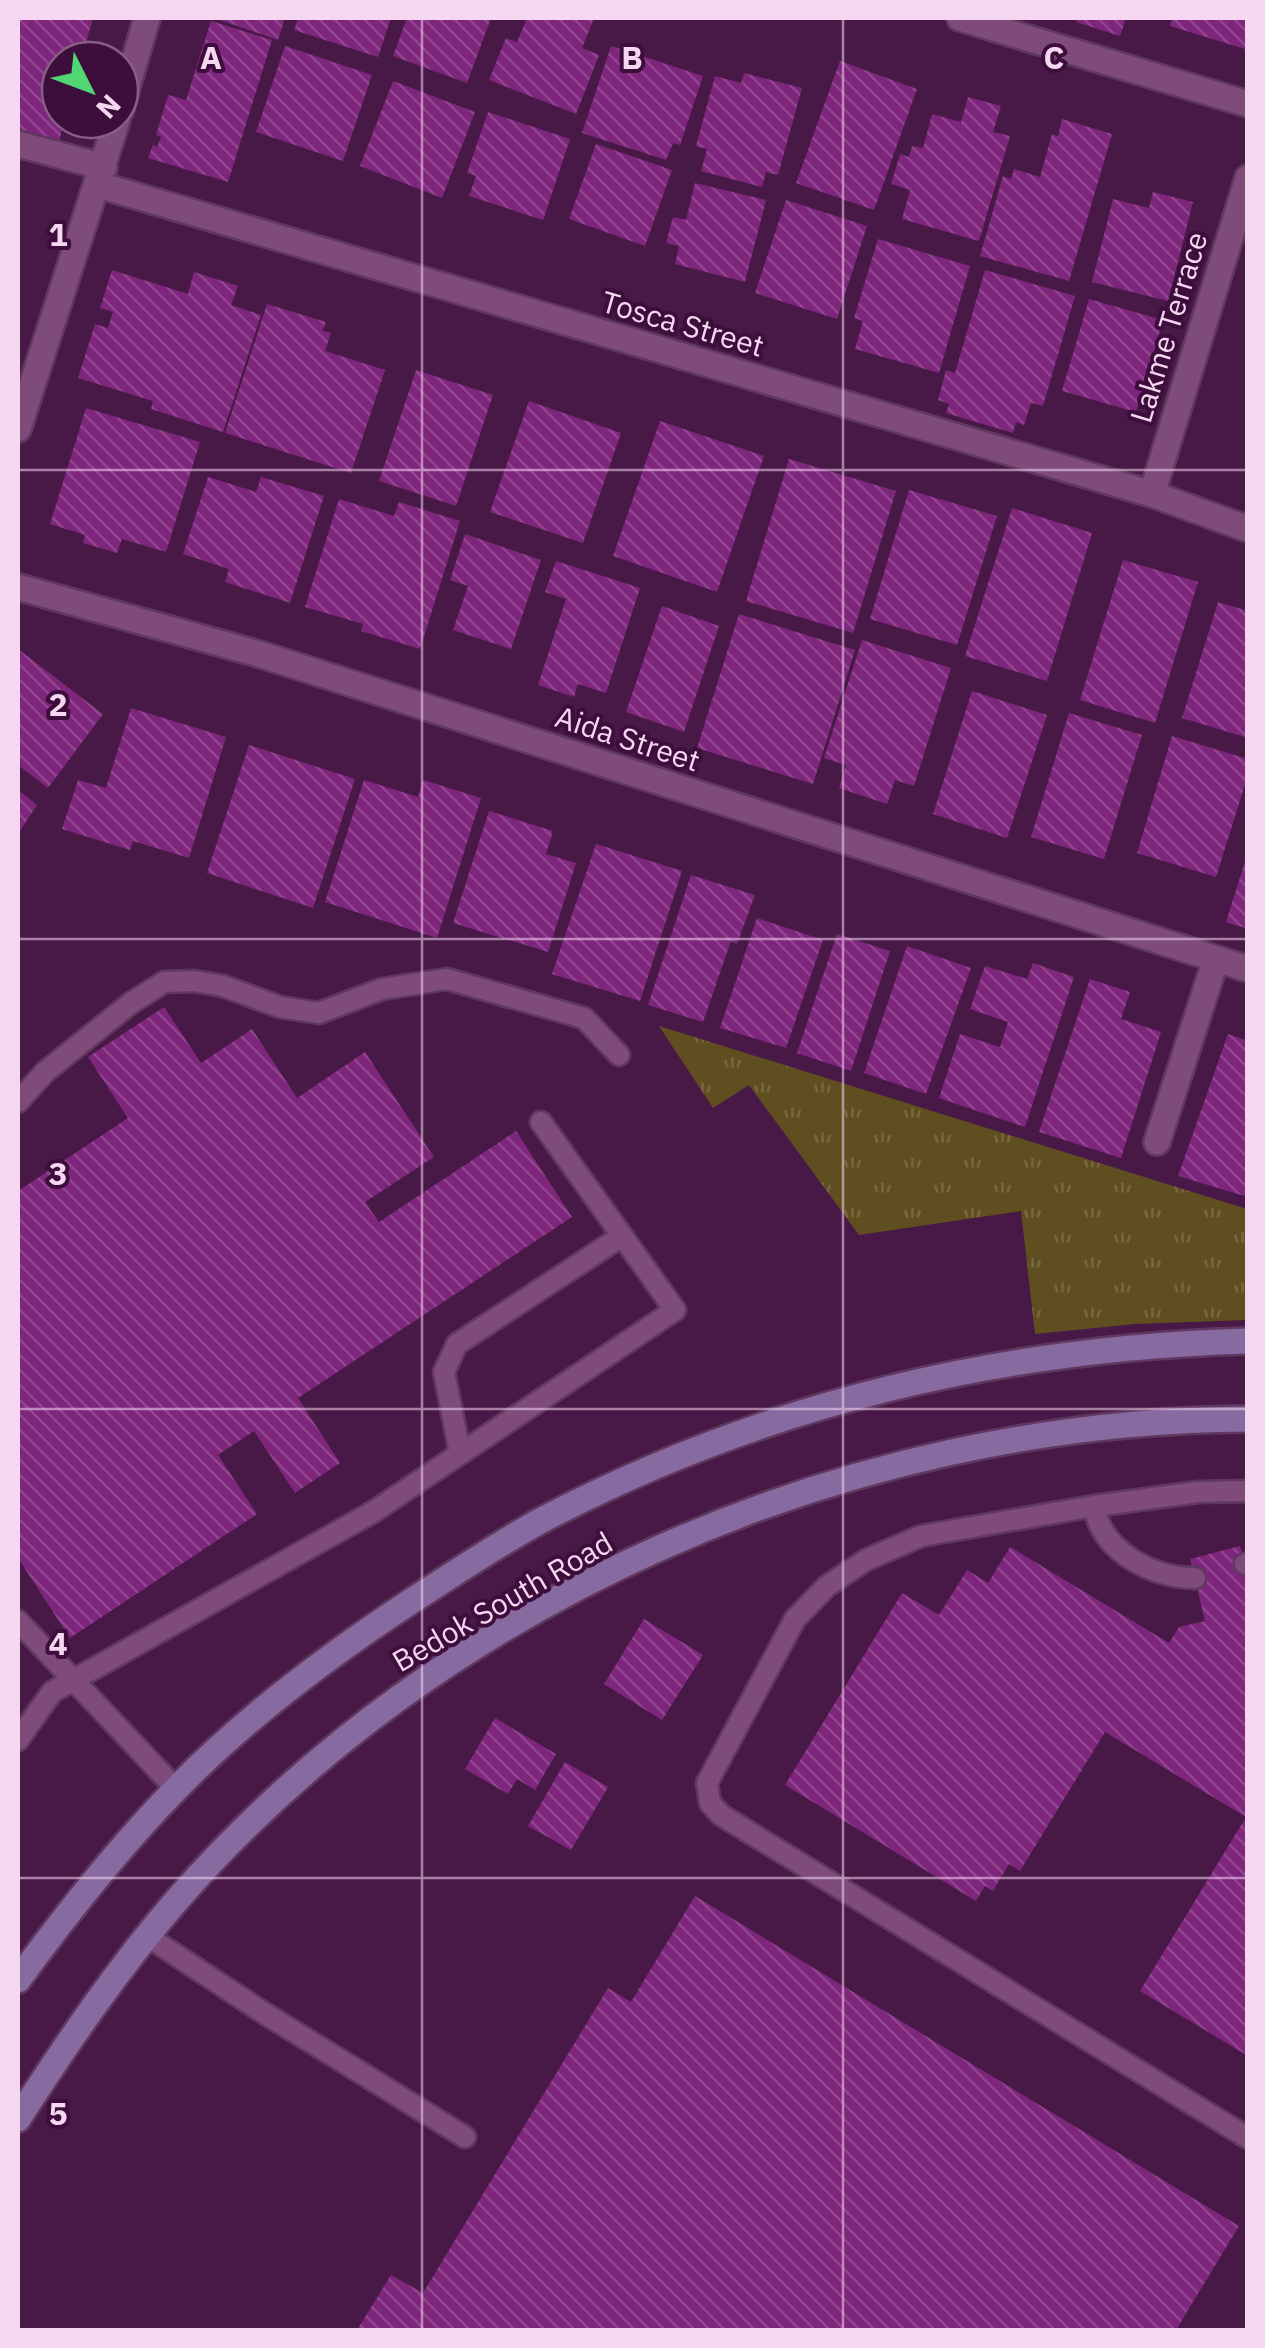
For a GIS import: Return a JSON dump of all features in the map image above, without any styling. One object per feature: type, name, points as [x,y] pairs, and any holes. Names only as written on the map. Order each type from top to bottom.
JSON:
[{"type":"main road","name":"Bedok South Road","points":[[18,1980],[125,1843],[176,1789],[273,1702],[356,1637],[540,1521],[642,1472],[853,1396],[981,1366],[1132,1346],[1248,1342]]},
{"type":"main road","name":"Bedok South Road","points":[[18,2119],[71,2038],[147,1936],[237,1837],[316,1764],[392,1703],[564,1595],[654,1551],[768,1505],[878,1471],[1002,1442],[1140,1422],[1248,1419]]},
{"type":"street","points":[[140,42],[147,18]]},
{"type":"street","points":[[960,18],[1248,104]]},
{"type":"street","points":[[18,429],[111,140]]},
{"type":"street","name":"Tosca Street","points":[[18,144],[101,176],[1152,494],[1248,529]]},
{"type":"street","name":"Lakme Terrace","points":[[1152,494],[1248,178]]},
{"type":"street","name":"Aida Street","points":[[18,586],[259,654],[1248,969]]},
{"type":"street","points":[[1157,1142],[1216,959]]},
{"type":"lane","points":[[18,1102],[45,1072],[131,1003],[164,982],[194,980],[280,1007],[318,1013],[382,989],[446,980],[584,1018],[620,1056]]},
{"type":"lane","points":[[18,1740],[52,1692],[374,1512],[675,1310],[541,1122]]},
{"type":"lane","points":[[460,1453],[444,1372],[457,1344],[622,1236]]},
{"type":"lane","points":[[1248,1491],[1198,1492],[1094,1506],[920,1536],[866,1560],[827,1586],[796,1619],[707,1783],[710,1803],[722,1816],[1248,2138]]},
{"type":"lane","points":[[1094,1506],[1104,1538],[1142,1565],[1170,1578],[1195,1578]]},
{"type":"lane","points":[[18,1622],[176,1789]]},
{"type":"lane","points":[[147,1936],[465,2136]]},
{"type":"green space","points":[[659,1026],[1247,1209],[1247,1320],[1135,1324],[1035,1334],[1021,1211],[859,1235],[749,1085],[713,1108]]},
{"type":"building","points":[[18,18],[93,18],[87,40],[40,40],[40,140],[59,140],[56,152],[18,142]]},
{"type":"building","points":[[214,18],[285,18],[278,40]]},
{"type":"building","points":[[298,18],[391,18],[378,57],[294,30]]},
{"type":"building","points":[[407,18],[491,18],[467,83],[393,56]]},
{"type":"building","points":[[527,18],[594,18],[582,48],[599,55],[576,114],[489,80],[506,38],[517,42]]},
{"type":"building","points":[[1077,18],[1126,18],[1120,36],[1076,22]]},
{"type":"building","points":[[1172,18],[1248,18],[1245,49],[1170,26]]},
{"type":"building","points":[[211,21],[272,40],[228,182],[148,158],[161,137],[156,135],[168,95],[186,100]]},
{"type":"building","points":[[285,46],[372,75],[343,161],[256,132]]},
{"type":"building","points":[[611,46],[703,76],[680,145],[673,143],[666,160],[582,133]]},
{"type":"building","points":[[840,61],[917,89],[874,210],[796,183]]},
{"type":"building","points":[[744,73],[802,88],[778,175],[766,172],[762,187],[701,171],[707,149],[696,146],[715,76],[741,83]]},
{"type":"building","points":[[393,81],[475,112],[442,198],[360,166]]},
{"type":"building","points":[[968,97],[1001,106],[993,132],[1010,136],[979,241],[902,219],[910,190],[891,184],[900,154],[909,157],[912,146],[923,148],[932,114],[961,122]]},
{"type":"building","points":[[488,112],[570,139],[543,220],[469,196],[476,176],[467,173]]},
{"type":"building","points":[[1062,119],[1112,134],[1069,281],[980,256],[1003,176],[1011,179],[1014,169],[1040,177],[1052,134],[1058,136]]},
{"type":"building","points":[[596,144],[672,170],[645,246],[569,219]]},
{"type":"building","points":[[695,183],[766,200],[745,282],[675,264],[679,246],[666,243],[673,217],[686,220]]},
{"type":"building","points":[[1153,192],[1193,202],[1168,301],[1092,282],[1113,199],[1149,208]]},
{"type":"building","points":[[786,200],[867,226],[837,319],[755,293]]},
{"type":"building","points":[[878,239],[970,266],[939,373],[855,349],[863,321],[854,318]]},
{"type":"building","points":[[112,270],[188,294],[194,272],[238,286],[231,305],[261,315],[223,432],[151,409],[153,401],[78,378],[95,324],[108,328],[113,312],[100,308]]},
{"type":"building","points":[[985,270],[1075,296],[1043,406],[1031,403],[1024,425],[1016,422],[1013,433],[946,413],[949,404],[938,400],[946,370],[955,373]]},
{"type":"building","points":[[1089,299],[1163,320],[1136,412],[1062,391]]},
{"type":"building","points":[[267,304],[326,322],[322,331],[331,333],[325,351],[385,370],[351,473],[225,433]]},
{"type":"building","points":[[416,370],[493,395],[456,506],[379,481]]},
{"type":"building","points":[[529,401],[621,433],[583,543],[490,512]]},
{"type":"building","points":[[86,408],[200,442],[166,552],[122,539],[117,553],[83,543],[85,535],[50,524]]},
{"type":"building","points":[[660,421],[764,456],[717,592],[613,556]]},
{"type":"building","points":[[789,459],[896,491],[853,633],[746,601]]},
{"type":"building","points":[[208,477],[256,492],[261,477],[324,496],[290,603],[225,582],[229,569],[183,554]]},
{"type":"building","points":[[909,490],[997,516],[957,645],[870,619]]},
{"type":"building","points":[[339,499],[394,516],[399,502],[460,521],[420,649],[361,631],[363,624],[305,607]]},
{"type":"building","points":[[1012,508],[1092,533],[1047,681],[965,656]]},
{"type":"building","points":[[465,534],[541,560],[511,649],[453,630],[468,586],[450,580]]},
{"type":"building","points":[[1123,560],[1198,582],[1155,723],[1080,700]]},
{"type":"building","points":[[556,561],[640,588],[606,693],[578,684],[574,697],[538,685],[566,599],[545,592]]},
{"type":"building","points":[[1218,602],[1248,611],[1248,738],[1182,718]]},
{"type":"building","points":[[662,606],[719,626],[684,732],[626,712]]},
{"type":"building","points":[[739,614],[855,650],[813,784],[697,748]]},
{"type":"building","points":[[862,640],[951,668],[914,786],[895,780],[887,804],[839,788],[846,765],[824,758]]},
{"type":"building","points":[[18,649],[103,714],[48,788],[18,765]]},
{"type":"building","points":[[972,691],[1047,715],[1007,838],[933,814]]},
{"type":"building","points":[[131,708],[226,737],[189,858],[133,841],[130,850],[62,829],[78,780],[106,788]]},
{"type":"building","points":[[1069,713],[1142,735],[1104,859],[1031,837]]},
{"type":"building","points":[[1172,736],[1248,759],[1248,775],[1216,877],[1137,853]]},
{"type":"building","points":[[249,745],[355,779],[313,908],[207,873]]},
{"type":"building","points":[[364,780],[418,797],[423,780],[481,798],[437,938],[325,902]]},
{"type":"building","points":[[18,790],[37,805],[18,834]]},
{"type":"building","points":[[489,811],[553,831],[546,854],[576,863],[548,952],[453,923]]},
{"type":"building","points":[[596,844],[682,871],[640,1001],[552,974]]},
{"type":"building","points":[[1248,855],[1248,929],[1226,922]]},
{"type":"building","points":[[691,875],[755,895],[737,944],[731,941],[703,1022],[648,1005]]},
{"type":"building","points":[[757,918],[823,940],[786,1048],[720,1028]]},
{"type":"building","points":[[837,934],[890,951],[851,1071],[797,1053]]},
{"type":"building","points":[[907,946],[971,968],[926,1094],[864,1073]]},
{"type":"building","points":[[1033,963],[1074,977],[1025,1127],[939,1098],[960,1034],[1000,1047],[1008,1022],[970,1009],[985,966],[1027,979]]},
{"type":"building","points":[[1090,979],[1130,992],[1121,1019],[1161,1032],[1121,1158],[1039,1132]]},
{"type":"building","points":[[164,1007],[201,1063],[252,1029],[297,1098],[365,1052],[434,1157],[365,1202],[379,1222],[516,1131],[572,1217],[298,1398],[340,1463],[295,1493],[254,1431],[218,1455],[257,1514],[70,1638],[18,1558],[18,1191],[128,1118],[88,1057]]},
{"type":"building","points":[[1228,1034],[1248,1041],[1248,1197],[1178,1176]]},
{"type":"building","points":[[1240,1546],[1248,1575],[1248,2056],[1140,1991],[1246,1817],[1105,1732],[1020,1871],[1009,1864],[993,1891],[985,1886],[976,1901],[785,1785],[902,1593],[939,1615],[967,1570],[988,1583],[1010,1547],[1169,1643],[1179,1627],[1205,1621],[1190,1559]]},
{"type":"building","points":[[644,1619],[703,1655],[662,1720],[604,1684]]},
{"type":"building","points":[[495,1718],[556,1754],[535,1790],[517,1779],[508,1794],[465,1769]]},
{"type":"building","points":[[565,1762],[608,1787],[571,1850],[528,1826]]},
{"type":"building","points":[[695,1896],[1239,2226],[1176,2330],[357,2330],[391,2275],[423,2293],[608,1988],[631,2002]]}]
